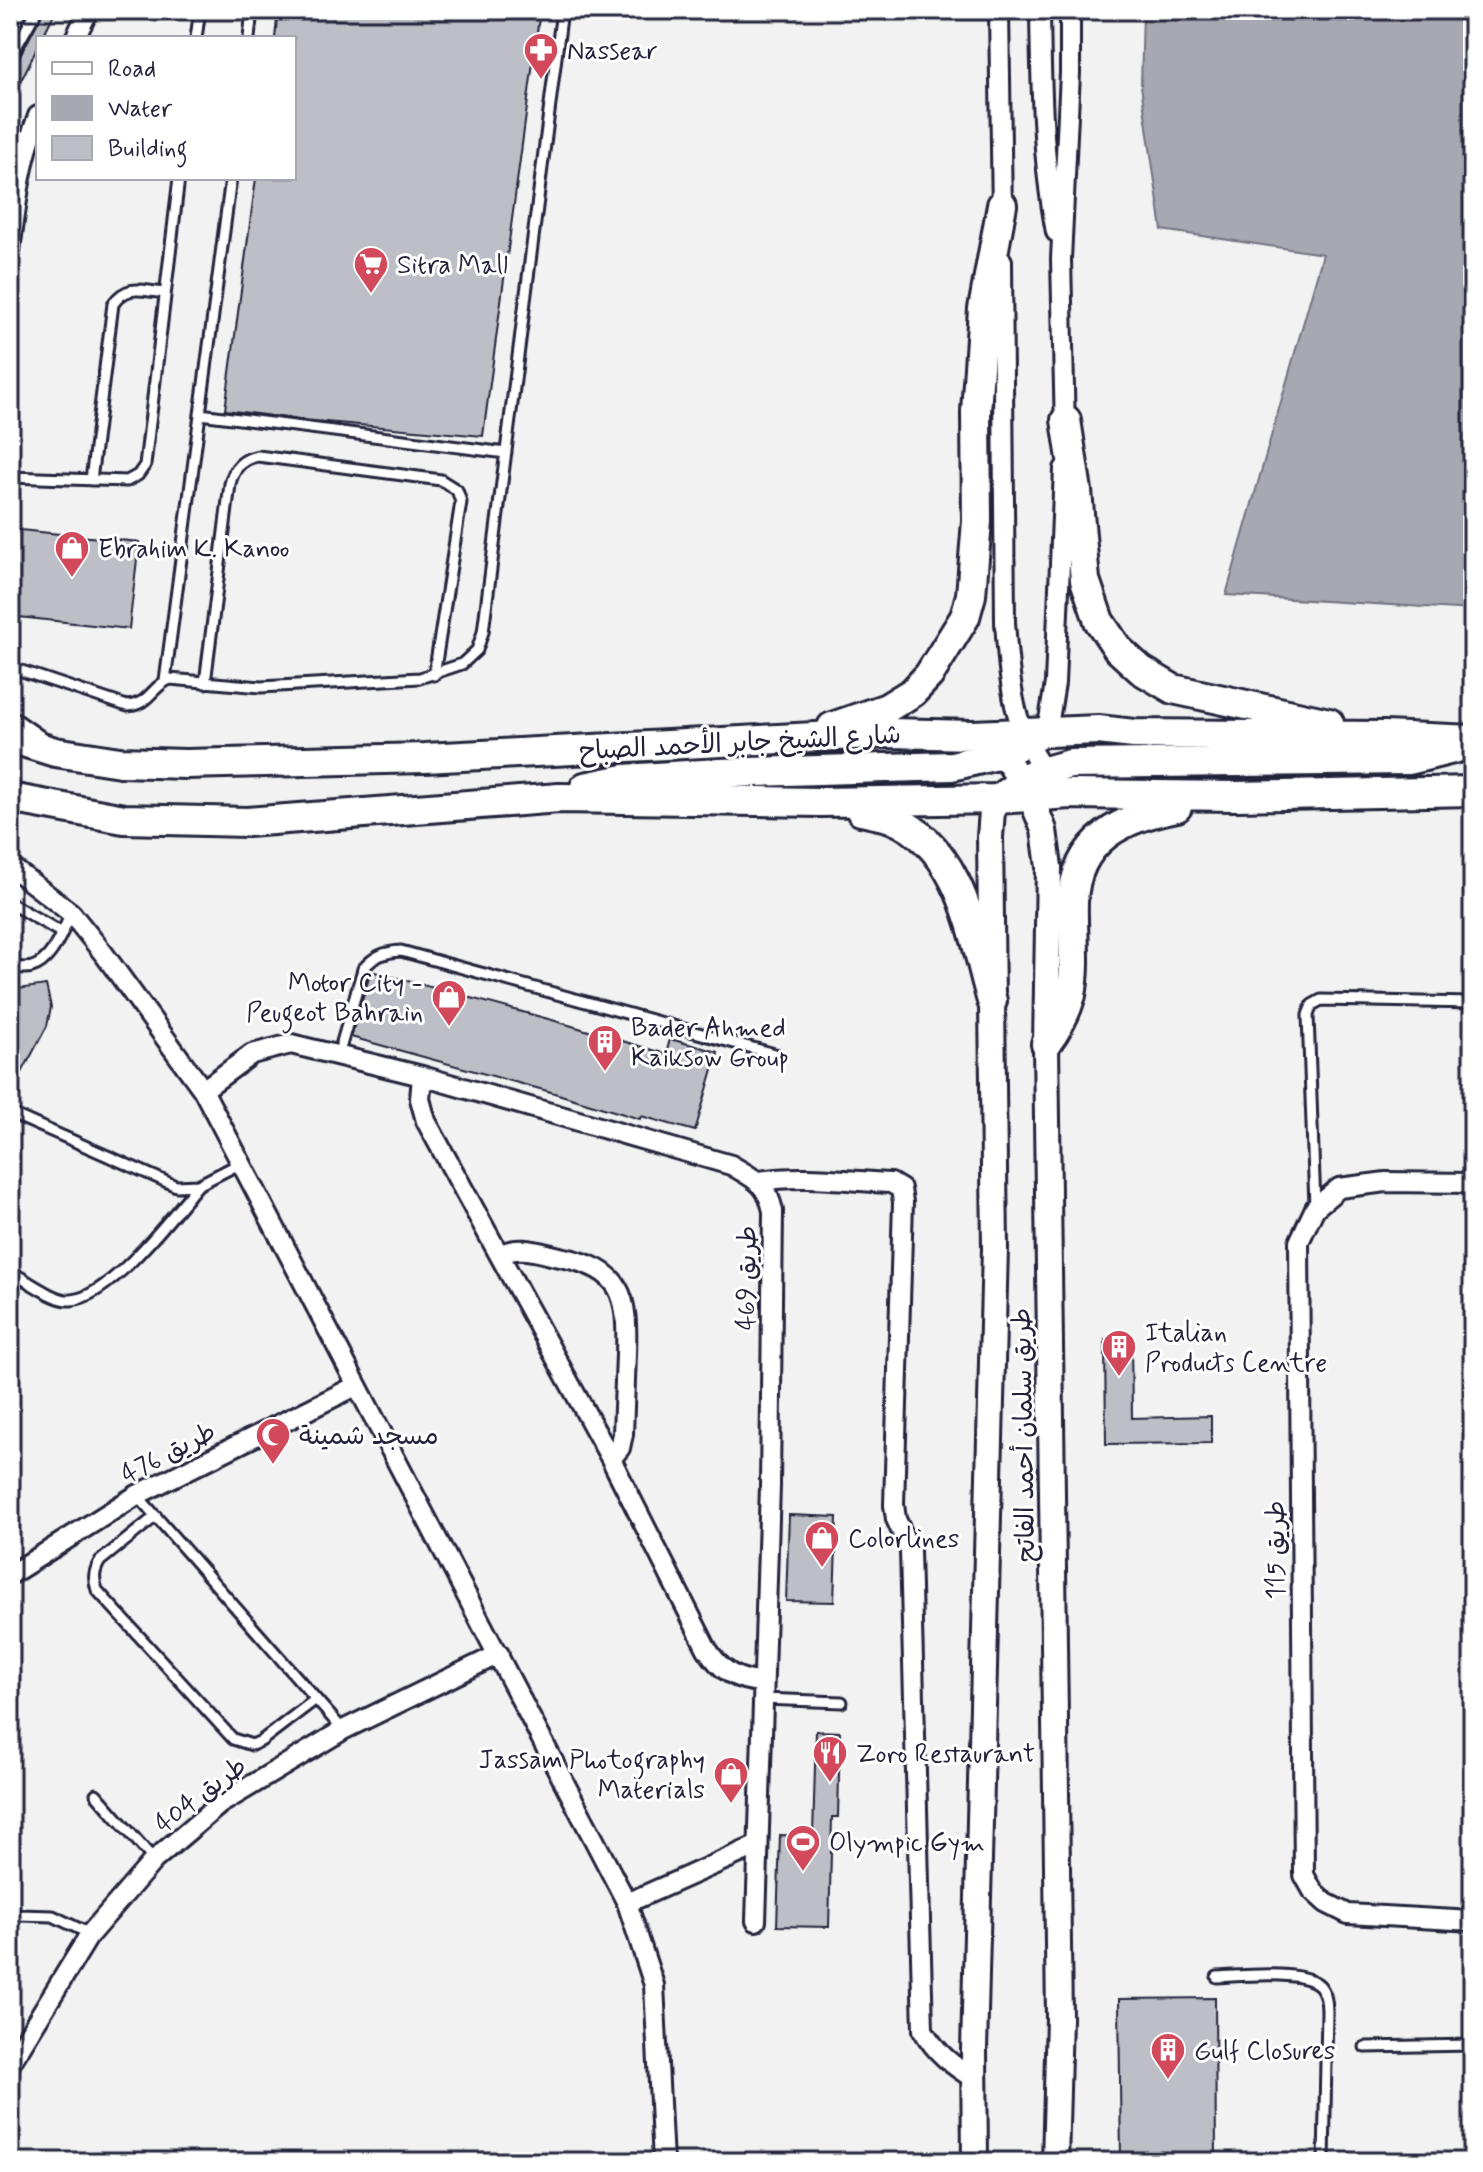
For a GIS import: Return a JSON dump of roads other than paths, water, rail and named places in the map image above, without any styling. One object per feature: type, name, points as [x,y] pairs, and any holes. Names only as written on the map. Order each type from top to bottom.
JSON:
[{"type":"main road","points":[[800,738],[887,708],[913,692],[935,667],[965,617],[971,595],[977,521],[976,412],[983,309],[1002,205]]},
{"type":"main road","points":[[1066,420],[1077,491],[1085,580],[1099,621],[1118,649],[1141,670],[1173,689],[1384,736]]},
{"type":"main road","name":"شارع الشيخ جابر الأحمد الصباح","points":[[10,738],[55,752],[120,762],[186,764],[425,758],[890,733],[1024,740],[1098,730],[1134,734],[1384,736],[1473,741]]},
{"type":"main road","points":[[559,798],[602,782],[624,779],[952,766],[1024,740]]},
{"type":"main road","points":[[1032,782],[1084,763],[1409,760],[1442,753],[1473,741]]},
{"type":"main road","name":"شارع الشيخ جابر الأحمد الصباح","points":[[10,798],[124,819],[247,822],[559,798],[821,802],[998,799],[1032,782],[1070,794],[1237,796],[1473,791]]},
{"type":"main road","points":[[1046,1044],[1061,1020],[1071,994],[1076,883],[1097,843],[1118,825],[1144,813],[1237,796]]},
{"type":"main road","points":[[821,802],[890,818],[917,834],[940,857],[950,870],[963,899],[992,1001]]},
{"type":"street","points":[[76,36],[89,10]]},
{"type":"street","points":[[999,10],[1005,622],[1011,688],[1024,740],[1049,720],[1055,683],[1066,420],[1061,259],[1070,10]]},
{"type":"street","points":[[1040,10],[1048,191],[1061,259]]},
{"type":"street","points":[[10,251],[19,150],[36,120]]},
{"type":"street","points":[[10,720],[55,752]]},
{"type":"street","name":"طريق سلمان أحمد الفاتح","points":[[1024,740],[1049,867],[1046,1044],[1059,2018],[1055,2162]]},
{"type":"street","name":"طريق سلمان أحمد الفاتح","points":[[975,2162],[990,1336],[995,1248],[990,827],[992,811],[998,799]]},
{"type":"street","points":[[10,866],[71,913],[203,1090],[627,1903],[654,1985],[663,2162]]},
{"type":"street","points":[[203,1090],[252,1054],[291,1044],[422,1076],[731,1165],[760,1181],[784,1177],[891,1183],[901,1189],[894,1505],[896,1519],[910,1551],[923,2030],[933,2048],[976,2080]]},
{"type":"street","points":[[422,1076],[420,1099],[426,1121],[611,1459],[713,1659],[730,1674],[762,1691]]},
{"type":"street","name":"طريق 469","points":[[756,1921],[756,1846],[770,1486],[773,1211],[770,1198],[760,1181]]},
{"type":"street","points":[[1315,1208],[1339,1188],[1386,1182],[1473,1183]]},
{"type":"street","name":"طريق 115","points":[[1315,1208],[1299,1242],[1304,1875],[1313,1891],[1326,1903],[1348,1914],[1473,1921]]},
{"type":"street","points":[[500,1255],[523,1249],[585,1262],[604,1273],[619,1290],[627,1322],[623,1434],[620,1448],[611,1459]]},
{"type":"street","name":"طريق 476","points":[[10,1575],[137,1495],[356,1386]]},
{"type":"street","name":"طريق 404","points":[[10,2064],[90,1934],[154,1860],[220,1804],[343,1730],[499,1654]]},
{"type":"street","points":[[627,1903],[756,1846]]},
{"type":"lane","points":[[10,58],[37,10]]},
{"type":"lane","points":[[196,36],[200,10]]},
{"type":"lane","points":[[249,36],[252,10]]},
{"type":"lane","points":[[10,667],[127,706],[143,703],[165,681],[176,679],[261,687],[434,675],[462,664],[477,650],[483,632],[562,10]]},
{"type":"lane","points":[[10,477],[127,481],[138,475],[145,465],[179,180]]},
{"type":"lane","points":[[165,681],[231,180]]},
{"type":"lane","points":[[91,480],[113,304],[129,289],[165,293]]},
{"type":"lane","points":[[200,414],[506,453]]},
{"type":"lane","points":[[205,683],[232,475],[242,461],[258,456],[441,480],[457,490],[460,509],[434,675]]},
{"type":"lane","points":[[10,903],[62,933]]},
{"type":"lane","points":[[10,964],[21,969],[35,968],[47,957],[71,913]]},
{"type":"lane","points":[[338,1056],[363,969],[372,958],[386,952],[401,951],[778,1055]]},
{"type":"lane","points":[[1315,1208],[1308,1015],[1312,1005],[1321,1000],[1473,1003]]},
{"type":"lane","points":[[10,1113],[176,1186],[198,1185]]},
{"type":"lane","points":[[10,1271],[60,1299],[70,1301],[83,1297],[117,1275],[151,1242],[198,1185],[241,1163]]},
{"type":"lane","points":[[137,1495],[343,1730]]},
{"type":"lane","points":[[156,1516],[100,1561],[95,1570],[97,1590],[233,1739],[242,1744],[261,1741],[316,1699]]},
{"type":"lane","points":[[762,1691],[842,1702]]},
{"type":"lane","points":[[96,1794],[154,1860]]},
{"type":"lane","points":[[10,1912],[53,1916],[90,1934]]},
{"type":"lane","points":[[1217,1977],[1295,1976],[1309,1978],[1320,1986],[1326,1997],[1327,2011],[1324,2162]]},
{"type":"lane","points":[[1365,2047],[1473,2045]]},
{"type":"water","points":[[1143,10],[1473,10],[1473,610],[1226,595],[1323,254],[1162,230],[1141,86]]},
{"type":"place","name":"Nassear","points":[[541,81]]},
{"type":"place","name":"Sitra Mall","points":[[371,295]]},
{"type":"place","name":"Ebrahim K. Kanoo","points":[[72,579]]},
{"type":"place","name":"Motor City - Peugeot Bahrain","points":[[449,1028]]},
{"type":"place","name":"Bader Ahmed Kaiksow Group","points":[[605,1073]]},
{"type":"place","name":"Italian Products Centre","points":[[1119,1378]]},
{"type":"place","name":"مسجد شمينة","points":[[273,1466]]},
{"type":"place","name":"Colorlines","points":[[822,1569]]},
{"type":"place","name":"Zoro Restaurant","points":[[830,1784]]},
{"type":"place","name":"Jassam Photography Materials","points":[[731,1805]]},
{"type":"place","name":"Olympic Gym","points":[[803,1873]]},
{"type":"place","name":"Gulf Closures","points":[[1168,2081]]}]
